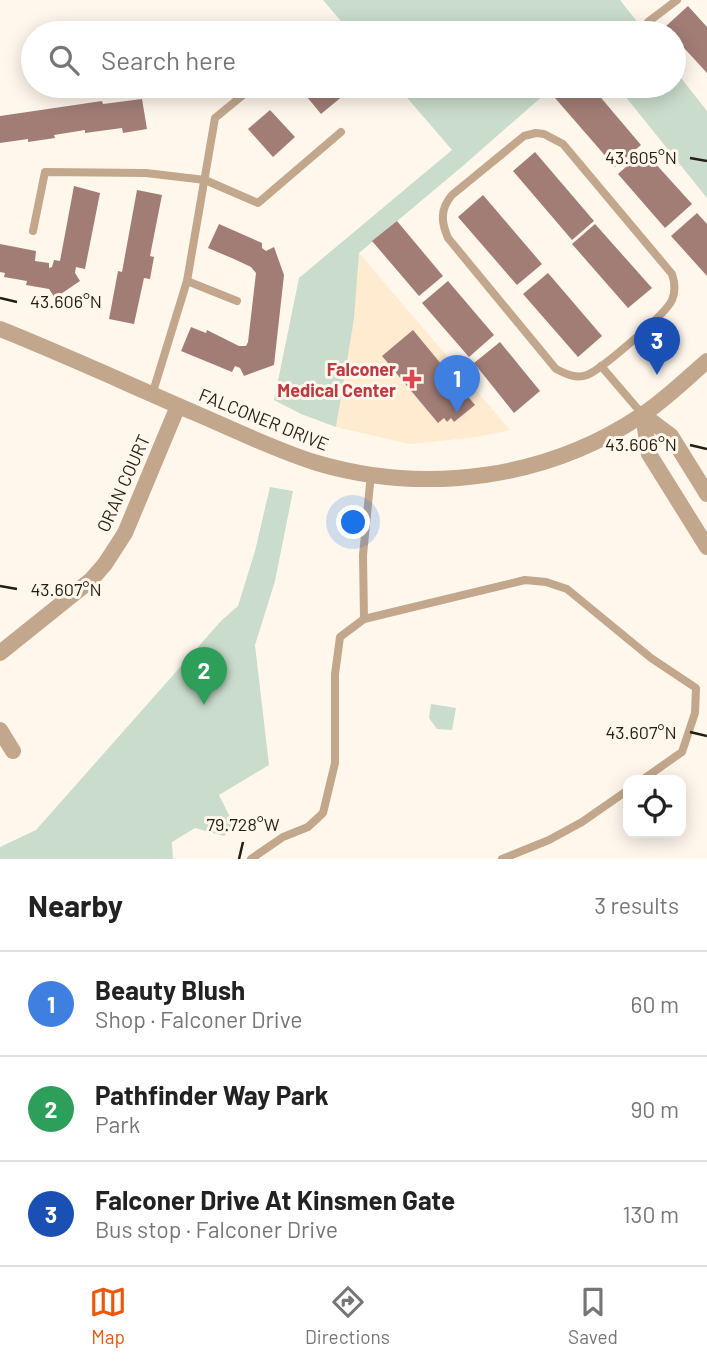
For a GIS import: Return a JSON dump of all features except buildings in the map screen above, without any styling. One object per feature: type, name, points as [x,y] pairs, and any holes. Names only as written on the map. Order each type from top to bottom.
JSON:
[{"type":"street","name":"FALCONER DRIVE","points":[[0,329],[285,452],[317,463],[407,479],[444,480],[488,475],[558,457],[643,415],[707,361]]},
{"type":"street","name":"ORAN COURT","points":[[0,653],[91,580],[105,564],[125,533],[178,405]]},
{"type":"street","points":[[643,415],[671,436],[707,494]]},
{"type":"street","points":[[643,415],[649,454],[707,547]]},
{"type":"street","points":[[0,730],[13,751]]},
{"type":"lane","points":[[649,21],[677,0]]},
{"type":"lane","points":[[152,395],[187,281],[215,118],[239,98]]},
{"type":"lane","points":[[33,231],[46,172],[146,173],[205,180],[258,203],[341,132]]},
{"type":"lane","points":[[544,134],[562,144],[672,274],[675,285],[673,297],[664,312],[601,366],[586,375],[576,377],[556,369],[448,238],[443,227],[443,212],[452,195],[524,136],[544,134]]},
{"type":"lane","points":[[187,281],[237,301]]},
{"type":"lane","points":[[601,366],[643,415]]},
{"type":"lane","points":[[364,619],[363,555],[371,474]]},
{"type":"lane","points":[[251,859],[284,837],[308,827],[323,813],[335,762],[335,674],[340,637],[364,619],[525,580],[546,582],[567,589],[651,658],[695,688],[695,713],[682,752],[649,775]]},
{"type":"lane","points":[[502,859],[560,834],[623,793]]},
{"type":"shaded area","points":[[359,253],[510,430],[477,437],[410,444],[336,427],[354,319]]},
{"type":"green space","points":[[323,0],[620,0],[637,21],[341,21]]},
{"type":"green space","points":[[686,84],[707,111],[707,198],[627,98],[686,98]]},
{"type":"green space","points":[[407,98],[540,98],[359,253],[354,319],[336,427],[274,400],[299,278],[452,150]]},
{"type":"green space","points":[[270,487],[293,491],[275,581],[255,645],[269,765],[219,795],[234,825],[224,836],[195,828],[172,842],[173,859],[0,859],[0,847],[36,830],[221,621],[238,606],[255,551]]},
{"type":"green space","points":[[431,704],[456,708],[452,730],[437,729],[429,718]]},
{"type":"place","name":"Falconer Drive At Kinsmen Gate","points":[[657,375]]},
{"type":"place","name":"Falconer Medical Center","points":[[412,379]]},
{"type":"place","name":"Beauty Blush","points":[[457,413]]},
{"type":"place","name":"Pathfinder Way Park","points":[[204,705]]}]
